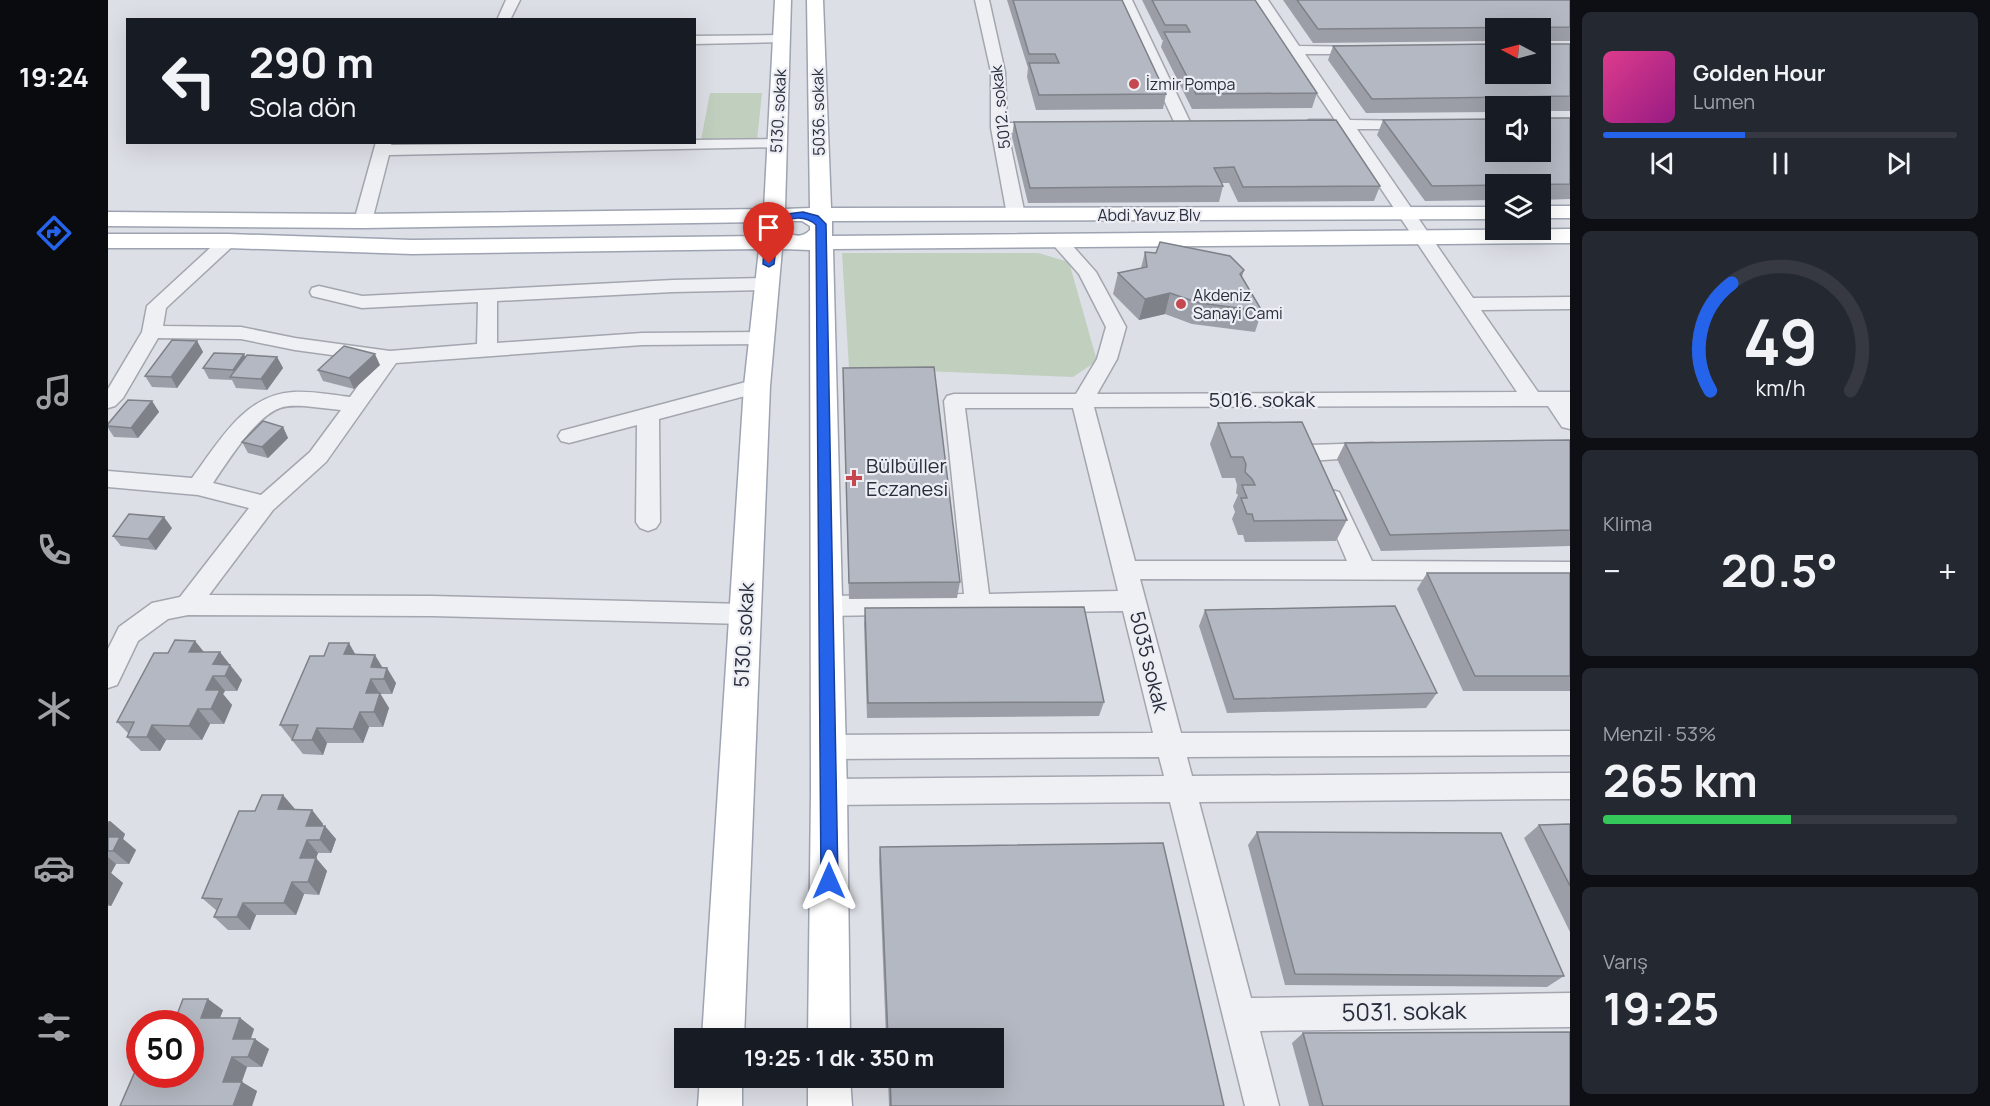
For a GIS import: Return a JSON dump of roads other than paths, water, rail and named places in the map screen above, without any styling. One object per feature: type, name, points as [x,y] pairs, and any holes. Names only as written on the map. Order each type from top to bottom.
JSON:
[{"type":"main road","name":"5130. sokak","points":[[724,1028],[757,386],[767,284],[797,228],[776,144],[783,0]]},
{"type":"main road","name":"5036. sokak","points":[[816,0],[797,228],[826,606],[830,1028]]},
{"type":"main road","points":[[1551,212],[1570,212]]},
{"type":"main road","name":"Abdi Yavuz Blv","points":[[797,228],[1016,215],[1485,213]]},
{"type":"main road","points":[[108,219],[797,228],[1057,239],[1570,236]]},
{"type":"main road","points":[[108,241],[228,241],[412,247],[797,228]]},
{"type":"main road","points":[[720,1106],[721,1088]]},
{"type":"main road","points":[[830,1088],[830,1106]]},
{"type":"street","points":[[504,18],[513,0]]},
{"type":"street","name":"5012. sokak","points":[[982,0],[998,72],[999,128],[1016,215]]},
{"type":"street","points":[[1125,0],[1184,126]]},
{"type":"street","points":[[1261,0],[1467,304],[1570,422]]},
{"type":"street","points":[[696,40],[781,39]]},
{"type":"street","points":[[1295,50],[1377,50]]},
{"type":"street","points":[[1299,125],[1426,124]]},
{"type":"street","points":[[999,128],[1057,128]]},
{"type":"street","points":[[363,221],[384,146],[776,144]]},
{"type":"street","points":[[1057,239],[1087,272],[1116,327],[1107,359],[1082,401]]},
{"type":"street","points":[[108,401],[116,393],[152,332],[157,306],[228,241]]},
{"type":"street","points":[[319,292],[362,302],[673,286],[767,284]]},
{"type":"street","points":[[487,351],[489,297]]},
{"type":"street","points":[[1467,304],[1570,303]]},
{"type":"street","points":[[152,332],[241,333],[295,344],[390,357],[642,339],[762,338]]},
{"type":"street","points":[[188,605],[265,504],[318,457],[390,357]]},
{"type":"street","points":[[569,436],[757,386]]},
{"type":"street","points":[[198,487],[257,411],[273,402],[295,399],[354,405]]},
{"type":"street","points":[[1286,400],[1364,571]]},
{"type":"street","name":"5016. sokak","points":[[978,605],[954,401],[1552,400]]},
{"type":"street","name":"5035 sokak","points":[[1082,401],[1262,1106]]},
{"type":"street","points":[[648,415],[648,522]]},
{"type":"street","points":[[1310,453],[1393,451]]},
{"type":"street","points":[[108,479],[198,487],[265,504]]},
{"type":"street","points":[[1126,570],[1570,571]]},
{"type":"street","points":[[826,606],[1133,601]]},
{"type":"street","points":[[108,677],[128,634],[160,610],[188,605],[432,606],[745,614]]},
{"type":"street","points":[[828,747],[1570,743]]},
{"type":"street","points":[[829,792],[1570,786]]},
{"type":"street","name":"5031. sokak","points":[[1239,1015],[1570,1010]]},
{"type":"place","name":"İzmir Pompa","points":[[1134,84]]},
{"type":"place","name":"Akdeniz Sanayi Cami","points":[[1181,304]]},
{"type":"place","name":"Bülbüller Eczanesi","points":[[854,478]]}]
